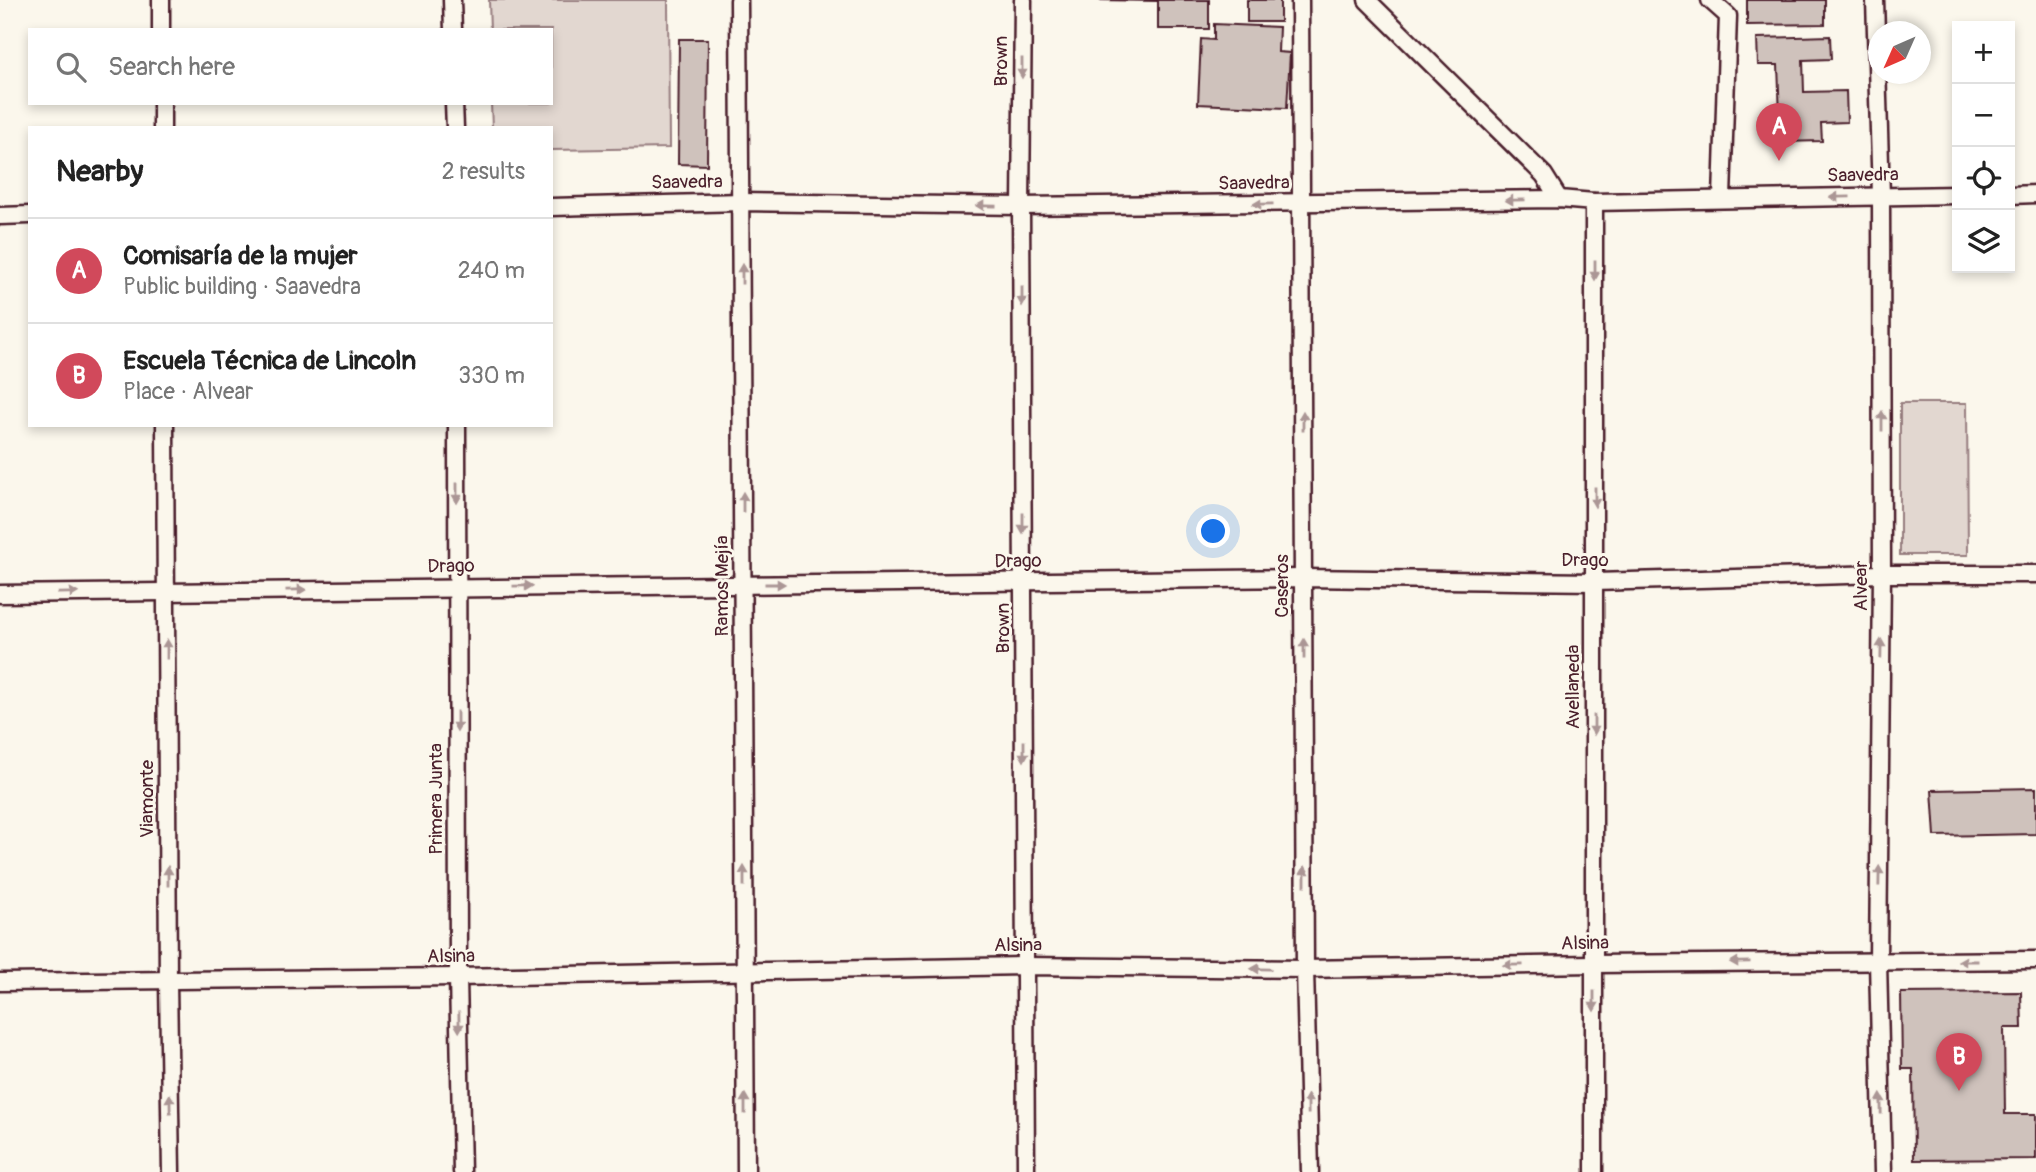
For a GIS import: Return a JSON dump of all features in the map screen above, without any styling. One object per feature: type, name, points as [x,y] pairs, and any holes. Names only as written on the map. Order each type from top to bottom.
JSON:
[{"type":"street","points":[[161,0],[161,28]]},
{"type":"street","points":[[452,0],[453,28]]},
{"type":"street","name":"Ramos Mejía","points":[[739,0],[746,1172]]},
{"type":"street","name":"Brown","points":[[1023,0],[1021,206],[1026,1172]]},
{"type":"street","name":"Caseros","points":[[1300,0],[1305,969],[1310,1172]]},
{"type":"street","points":[[1367,0],[1544,175],[1559,199]]},
{"type":"street","points":[[1710,0],[1727,16],[1722,198]]},
{"type":"street","name":"Alvear","points":[[1875,0],[1881,196],[1882,574],[1878,961],[1883,1172]]},
{"type":"street","points":[[162,105],[162,126]]},
{"type":"street","points":[[454,105],[455,126]]},
{"type":"street","points":[[2015,195],[2036,194]]},
{"type":"street","name":"Saavedra","points":[[553,207],[742,202],[1021,206],[1559,199],[1594,202],[1952,195]]},
{"type":"street","name":"Avellaneda","points":[[1594,202],[1594,1172]]},
{"type":"street","points":[[0,216],[28,215]]},
{"type":"street","name":"Viamonte","points":[[165,427],[171,1172]]},
{"type":"street","name":"Primera Junta","points":[[457,427],[458,977],[462,1172]]},
{"type":"street","name":"Drago","points":[[0,594],[1303,578],[1595,582],[1882,574],[2036,574]]},
{"type":"street","name":"Alsina","points":[[0,982],[168,982],[1024,966],[1305,969],[2036,960]]},
{"type":"shaded area","points":[[489,0],[668,0],[669,148],[553,150],[553,126],[492,126],[491,105],[553,105],[553,28],[490,28]]},
{"type":"shaded area","points":[[1900,403],[1967,403],[1968,555],[1900,555]]},
{"type":"building","points":[[1096,0],[1209,0],[1209,29],[1158,29],[1158,1]]},
{"type":"building","points":[[1247,0],[1280,0],[1280,22],[1247,22]]},
{"type":"building","points":[[1747,0],[1825,0],[1825,24],[1747,25]]},
{"type":"building","points":[[1214,24],[1279,27],[1278,52],[1290,53],[1287,108],[1198,104],[1201,39],[1214,40]]},
{"type":"building","points":[[1830,36],[1831,59],[1803,60],[1804,92],[1846,91],[1847,122],[1821,123],[1822,141],[1781,142],[1778,65],[1758,65],[1757,38]]},
{"type":"building","points":[[679,39],[708,39],[707,165],[678,164]]},
{"type":"building","points":[[2036,788],[2036,834],[1935,836],[1932,790]]},
{"type":"building","points":[[2021,992],[2022,1028],[2004,1028],[2005,1114],[2036,1114],[2036,1159],[1914,1160],[1913,1069],[1902,1069],[1901,993]]},
{"type":"place","name":"Comisaría de la mujer","points":[[1779,161]]},
{"type":"place","name":"Escuela Técnica de Lincoln","points":[[1959,1091]]}]
